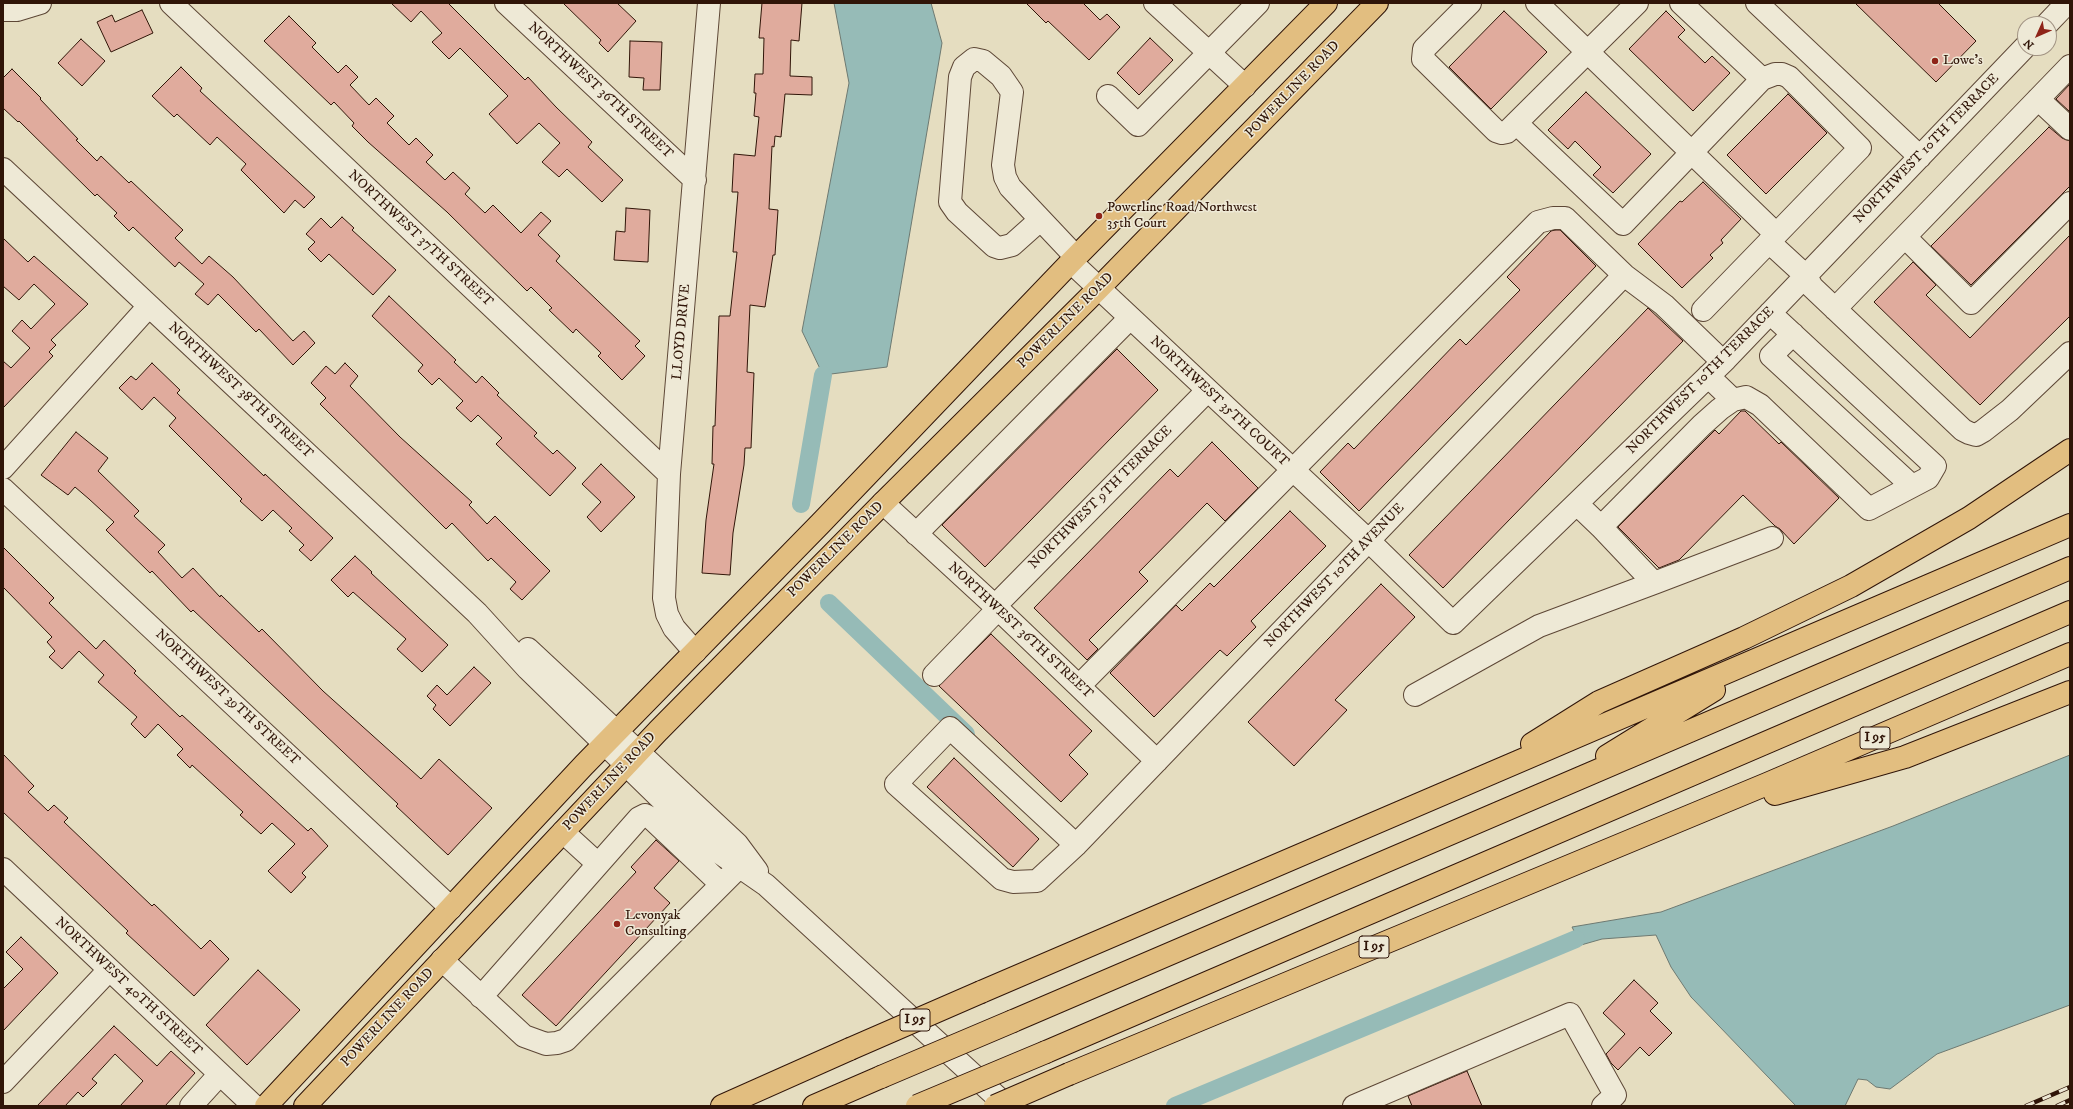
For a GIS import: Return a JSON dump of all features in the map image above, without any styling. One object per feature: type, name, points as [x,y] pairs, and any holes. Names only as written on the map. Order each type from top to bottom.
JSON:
[{"type":"main road","name":"POWERLINE ROAD","points":[[266,1106],[611,737],[1074,259],[1326,3]]},
{"type":"main road","name":"POWERLINE ROAD","points":[[305,1106],[633,758],[883,503],[1098,289],[1378,3]]},
{"type":"main road","points":[[1470,782],[1599,702],[1744,638],[1851,586],[1970,518],[2070,450]]},
{"type":"main road","name":"I 95","points":[[722,1106],[981,992],[2070,526]]},
{"type":"main road","points":[[814,1106],[1544,795],[2070,568]]},
{"type":"main road","points":[[917,1106],[2070,612]]},
{"type":"main road","points":[[2032,628],[2070,619]]},
{"type":"main road","points":[[1544,795],[1779,650]]},
{"type":"main road","name":"I 95","points":[[995,1106],[1679,821],[2070,654]]},
{"type":"main road","points":[[1679,821],[1905,757],[2070,692]]},
{"type":"main road","points":[[305,1106],[303,1100],[303,1086],[325,1043]]},
{"type":"street","points":[[3,10],[17,10],[40,3]]},
{"type":"street","name":"NORTHWEST 37TH STREET","points":[[171,3],[669,474]]},
{"type":"street","name":"NORTHWEST 36TH STREET","points":[[506,3],[695,180]]},
{"type":"street","name":"LLOYD DRIVE","points":[[695,652],[674,628],[667,614],[664,598],[669,474],[709,3]]},
{"type":"street","points":[[1155,3],[1245,86]]},
{"type":"street","points":[[1108,96],[1138,126],[1258,3]]},
{"type":"street","points":[[1470,3],[1424,49],[1423,59],[1496,130],[1502,133],[1507,132],[1637,3]]},
{"type":"street","points":[[1537,3],[1692,152],[1768,243],[1802,280],[1812,287],[1963,430],[1976,435],[2010,410],[2070,353]]},
{"type":"street","points":[[1681,3],[1762,80]]},
{"type":"street","points":[[1757,3],[1920,156]]},
{"type":"street","points":[[2055,16],[2067,3]]},
{"type":"street","name":"NORTHWEST 10TH TERRACE","points":[[1369,541],[1454,623],[1715,369],[2017,55]]},
{"type":"street","name":"NORTHWEST 35TH COURT","points":[[1040,220],[1012,245],[1000,248],[994,246],[957,212],[950,202],[949,196],[960,77],[964,67],[974,60],[983,60],[1010,87],[1012,96],[1003,165],[1005,177],[1018,197],[1040,220],[1074,259],[1098,289],[1369,541]]},
{"type":"street","points":[[1835,309],[2070,66]]},
{"type":"street","points":[[1516,123],[1624,224],[1762,80],[1775,74],[1782,74],[1789,78],[1860,148],[1703,310]]},
{"type":"street","points":[[2038,99],[2070,130]]},
{"type":"street","name":"NORTHWEST 38TH STREET","points":[[3,169],[476,613],[527,647],[611,737],[633,758],[737,844],[766,885]]},
{"type":"street","points":[[1905,237],[1971,303],[2070,203]]},
{"type":"street","points":[[1079,686],[1538,222],[1553,218],[1564,218],[1624,275],[1664,305],[1715,369],[1733,400]]},
{"type":"street","name":"NORTHWEST 10TH AVENUE","points":[[1076,845],[950,728],[896,784],[1002,879],[1013,882],[1037,881],[1076,845],[1624,275]]},
{"type":"street","points":[[3,468],[149,306]]},
{"type":"street","points":[[1601,527],[1720,408],[1733,400],[1746,397],[1760,405],[1868,509],[1928,478],[1935,466],[1770,313]]},
{"type":"street","points":[[916,534],[1130,318]]},
{"type":"street","points":[[1793,334],[1771,356],[1912,486]]},
{"type":"street","name":"NORTHWEST 9TH TERRACE","points":[[934,675],[997,607],[1207,391]]},
{"type":"street","name":"NORTHWEST 39TH STREET","points":[[3,489],[451,908]]},
{"type":"street","name":"NORTHWEST 36TH STREET","points":[[883,503],[997,607],[1157,761]]},
{"type":"street","points":[[1577,504],[1654,583]]},
{"type":"street","points":[[1415,695],[1539,626],[1772,538]]},
{"type":"street","name":"NORTHWEST 38TH STREET","points":[[633,758],[696,834],[766,885],[1007,1106]]},
{"type":"street","points":[[481,996],[639,818],[645,815],[651,818],[721,884]]},
{"type":"street","points":[[563,832],[598,864]]},
{"type":"street","points":[[442,960],[524,1036],[546,1044],[557,1044],[566,1040],[740,866]]},
{"type":"street","name":"NORTHWEST 40TH STREET","points":[[3,869],[254,1106]]},
{"type":"street","points":[[3,1082],[109,970]]},
{"type":"street","points":[[1354,1106],[1570,1014],[1615,1094],[1603,1106]]},
{"type":"street","points":[[191,1106],[220,1074]]},
{"type":"water","points":[[834,3],[931,3],[942,43],[887,367],[823,375],[802,331],[849,83]]},
{"type":"water","points":[[2070,755],[2070,1005],[1937,1054],[1890,1089],[1876,1087],[1867,1080],[1858,1079],[1845,1106],[1796,1106],[1691,997],[1671,967],[1656,935],[1602,939],[1581,945],[1572,927],[1661,912],[1893,826]]},
{"type":"building","points":[[391,3],[448,3],[525,80],[528,77],[592,142],[588,147],[623,180],[602,202],[567,169],[559,177],[542,162],[560,143],[539,123],[517,144],[489,114],[508,96],[460,48],[449,59],[432,42],[442,33],[421,11],[411,22]]},
{"type":"building","points":[[563,3],[617,3],[636,21],[608,52],[599,43],[601,40]]},
{"type":"building","points":[[762,3],[802,3],[799,41],[791,40],[790,76],[812,77],[812,95],[785,94],[781,137],[775,136],[774,147],[772,146],[769,209],[778,210],[775,255],[773,255],[765,307],[750,305],[747,372],[754,373],[751,448],[745,448],[744,465],[733,533],[730,575],[702,573],[706,520],[714,464],[712,464],[713,426],[715,426],[719,316],[730,316],[737,252],[733,252],[738,192],[732,192],[734,154],[755,156],[759,117],[754,116],[756,93],[754,93],[755,74],[763,74],[764,38],[759,38]]},
{"type":"building","points":[[1026,3],[1083,3],[1100,20],[1107,14],[1120,27],[1089,60],[1048,21],[1046,23]]},
{"type":"building","name":"Lowe's","points":[[1855,3],[1938,3],[1976,41],[1936,82]]},
{"type":"building","points":[[142,10],[153,33],[111,52],[97,22],[112,15],[115,22]]},
{"type":"building","points":[[1504,11],[1547,52],[1491,109],[1449,67]]},
{"type":"building","points":[[1666,11],[1685,30],[1678,37],[1705,63],[1712,56],[1730,73],[1693,111],[1629,49]]},
{"type":"building","points":[[289,16],[316,43],[312,47],[338,73],[346,65],[358,77],[350,85],[369,105],[376,98],[394,116],[387,123],[409,145],[416,138],[433,155],[426,162],[445,180],[453,172],[470,188],[465,194],[485,213],[493,205],[521,233],[541,212],[551,221],[538,235],[560,256],[556,261],[640,341],[635,346],[645,356],[622,380],[598,356],[601,353],[576,329],[573,333],[549,310],[552,308],[531,287],[527,291],[447,212],[368,142],[352,126],[354,123],[334,102],[331,105],[264,41]]},
{"type":"building","points":[[1150,38],[1173,60],[1139,95],[1117,73]]},
{"type":"building","points":[[81,39],[105,61],[82,86],[58,63]]},
{"type":"building","points":[[630,41],[662,42],[660,90],[643,90],[644,78],[629,77]]},
{"type":"building","points":[[181,67],[202,88],[200,91],[315,197],[304,208],[295,200],[284,213],[241,170],[246,164],[217,137],[210,145],[177,114],[174,117],[152,96]]},
{"type":"building","points":[[12,69],[41,98],[40,99],[78,139],[76,140],[97,161],[101,156],[129,183],[131,181],[183,230],[175,238],[202,264],[209,256],[233,277],[293,341],[304,331],[315,343],[293,365],[259,329],[256,332],[218,294],[208,305],[195,294],[204,284],[179,262],[175,267],[133,227],[129,231],[114,216],[117,213],[97,194],[95,196],[19,121],[18,122],[3,108],[3,78]]},
{"type":"building","points":[[2070,84],[2070,112],[2056,99]]},
{"type":"building","points":[[1586,92],[1651,154],[1613,193],[1593,175],[1601,167],[1575,141],[1568,149],[1548,130]]},
{"type":"building","points":[[1788,94],[1827,133],[1766,194],[1727,155]]},
{"type":"building","points":[[2049,127],[2062,138],[2070,141],[2070,186],[1971,285],[1931,246]]},
{"type":"building","points":[[1703,182],[1741,219],[1721,240],[1723,243],[1710,255],[1713,258],[1682,288],[1638,244],[1680,201],[1682,202]]},
{"type":"building","points":[[626,208],[650,210],[648,262],[614,260],[616,231],[625,232]]},
{"type":"building","points":[[342,217],[354,228],[352,230],[396,270],[373,295],[329,254],[321,262],[308,249],[315,242],[306,234],[321,218],[331,228]]},
{"type":"building","points":[[1560,230],[1596,266],[1359,511],[1320,472],[1348,443],[1354,449],[1460,339],[1466,345],[1520,290],[1507,277],[1551,231]]},
{"type":"building","points":[[2070,235],[2070,316],[1980,405],[1874,302],[1913,262],[1936,285],[1926,295],[1970,338]]},
{"type":"building","points":[[3,238],[28,262],[34,256],[88,304],[51,340],[56,345],[49,352],[53,356],[3,408],[3,361],[11,368],[30,348],[12,331],[22,320],[31,329],[55,304],[34,284],[19,300],[3,286]]},
{"type":"building","points":[[389,296],[456,360],[454,362],[476,383],[482,376],[499,393],[497,395],[537,433],[534,436],[553,454],[557,450],[576,468],[550,496],[496,444],[502,438],[478,415],[471,422],[456,408],[463,401],[439,378],[432,385],[418,371],[423,365],[372,316]]},
{"type":"building","points":[[1648,308],[1683,341],[1443,588],[1409,555]]},
{"type":"building","points":[[1117,349],[1158,390],[985,567],[942,525]]},
{"type":"building","points":[[152,363],[180,390],[177,393],[264,476],[265,474],[333,538],[311,561],[299,550],[304,545],[289,531],[292,528],[273,510],[262,521],[240,501],[242,499],[169,426],[176,418],[154,397],[142,410],[119,388],[131,376],[136,380]]},
{"type":"building","points":[[345,363],[358,376],[350,386],[400,437],[472,502],[469,505],[487,524],[495,516],[550,571],[522,600],[510,589],[516,582],[491,558],[488,561],[452,523],[446,529],[320,404],[326,398],[311,383],[326,366],[335,374]]},
{"type":"building","points":[[1741,411],[1745,411],[1779,444],[1781,442],[1839,498],[1794,544],[1743,495],[1679,560],[1659,568],[1618,527],[1715,430],[1719,434]]},
{"type":"building","points":[[76,432],[108,458],[98,471],[139,511],[134,516],[165,545],[158,552],[182,578],[193,568],[220,597],[221,595],[259,632],[262,629],[323,691],[421,779],[439,759],[492,808],[448,855],[396,806],[398,804],[193,610],[191,612],[152,571],[150,573],[106,530],[114,522],[75,487],[68,495],[41,475]]},
{"type":"building","points":[[1212,442],[1258,488],[1225,521],[1207,503],[1139,572],[1148,581],[1089,640],[1098,649],[1087,660],[1034,608],[1170,469],[1178,477]]},
{"type":"building","points":[[601,464],[635,497],[601,532],[587,517],[601,502],[582,484]]},
{"type":"building","points":[[1290,511],[1326,546],[1251,621],[1256,627],[1227,656],[1220,650],[1154,717],[1110,673],[1176,605],[1182,611],[1210,583],[1214,587]]},
{"type":"building","points":[[3,547],[54,598],[49,603],[96,649],[104,640],[136,671],[134,673],[180,717],[182,715],[308,831],[311,828],[328,846],[302,873],[306,877],[291,893],[268,871],[295,844],[272,823],[261,834],[240,815],[243,812],[192,765],[190,768],[177,755],[183,749],[158,724],[145,738],[131,724],[137,717],[98,682],[104,675],[79,651],[62,669],[49,657],[55,651],[47,642],[52,637],[3,587]]},
{"type":"building","points":[[355,556],[372,572],[371,573],[448,645],[422,672],[397,649],[406,639],[353,592],[348,597],[331,580]]},
{"type":"building","points":[[1381,584],[1415,617],[1335,700],[1347,710],[1294,766],[1248,722]]},
{"type":"building","points":[[991,634],[1092,731],[1069,755],[1088,774],[1061,802],[939,686]]},
{"type":"building","points":[[474,667],[491,683],[450,726],[433,709],[436,705],[427,696],[437,685],[447,695]]},
{"type":"building","points":[[3,754],[34,786],[28,792],[48,811],[54,805],[68,818],[64,822],[152,906],[154,904],[201,949],[210,940],[229,959],[194,996],[126,933],[128,931],[3,812]]},
{"type":"building","points":[[954,758],[1039,839],[1013,867],[927,787]]},
{"type":"building","points":[[656,840],[679,861],[654,888],[670,903],[556,1026],[522,995],[636,872],[631,867]]},
{"type":"building","points":[[21,937],[58,973],[3,1031],[3,989],[23,969],[6,952]]},
{"type":"building","points":[[258,970],[300,1010],[247,1065],[206,1025]]},
{"type":"building","points":[[1634,980],[1658,1003],[1650,1011],[1672,1033],[1649,1056],[1640,1047],[1618,1070],[1611,1063],[1606,1054],[1625,1034],[1603,1013]]},
{"type":"building","points":[[114,1026],[157,1066],[171,1051],[195,1073],[165,1106],[120,1106],[143,1081],[115,1054],[92,1079],[97,1083],[83,1097],[78,1092],[65,1106],[37,1106]]},
{"type":"building","points":[[1467,1071],[1482,1106],[1412,1106],[1408,1096]]},
{"type":"waterway","points":[[801,504],[823,375]]},
{"type":"waterway","points":[[829,603],[966,734]]},
{"type":"waterway","points":[[1175,1106],[1576,939]]},
{"type":"railway","points":[[2026,1106],[2070,1087]]},
{"type":"railway","points":[[2057,1106],[2070,1100]]},
{"type":"place","name":"Lowe's","points":[[1935,61]]},
{"type":"place","name":"Powerline Road/Northwest 35th Court","points":[[1099,216]]},
{"type":"place","name":"Levonyak Consulting","points":[[617,924]]}]
